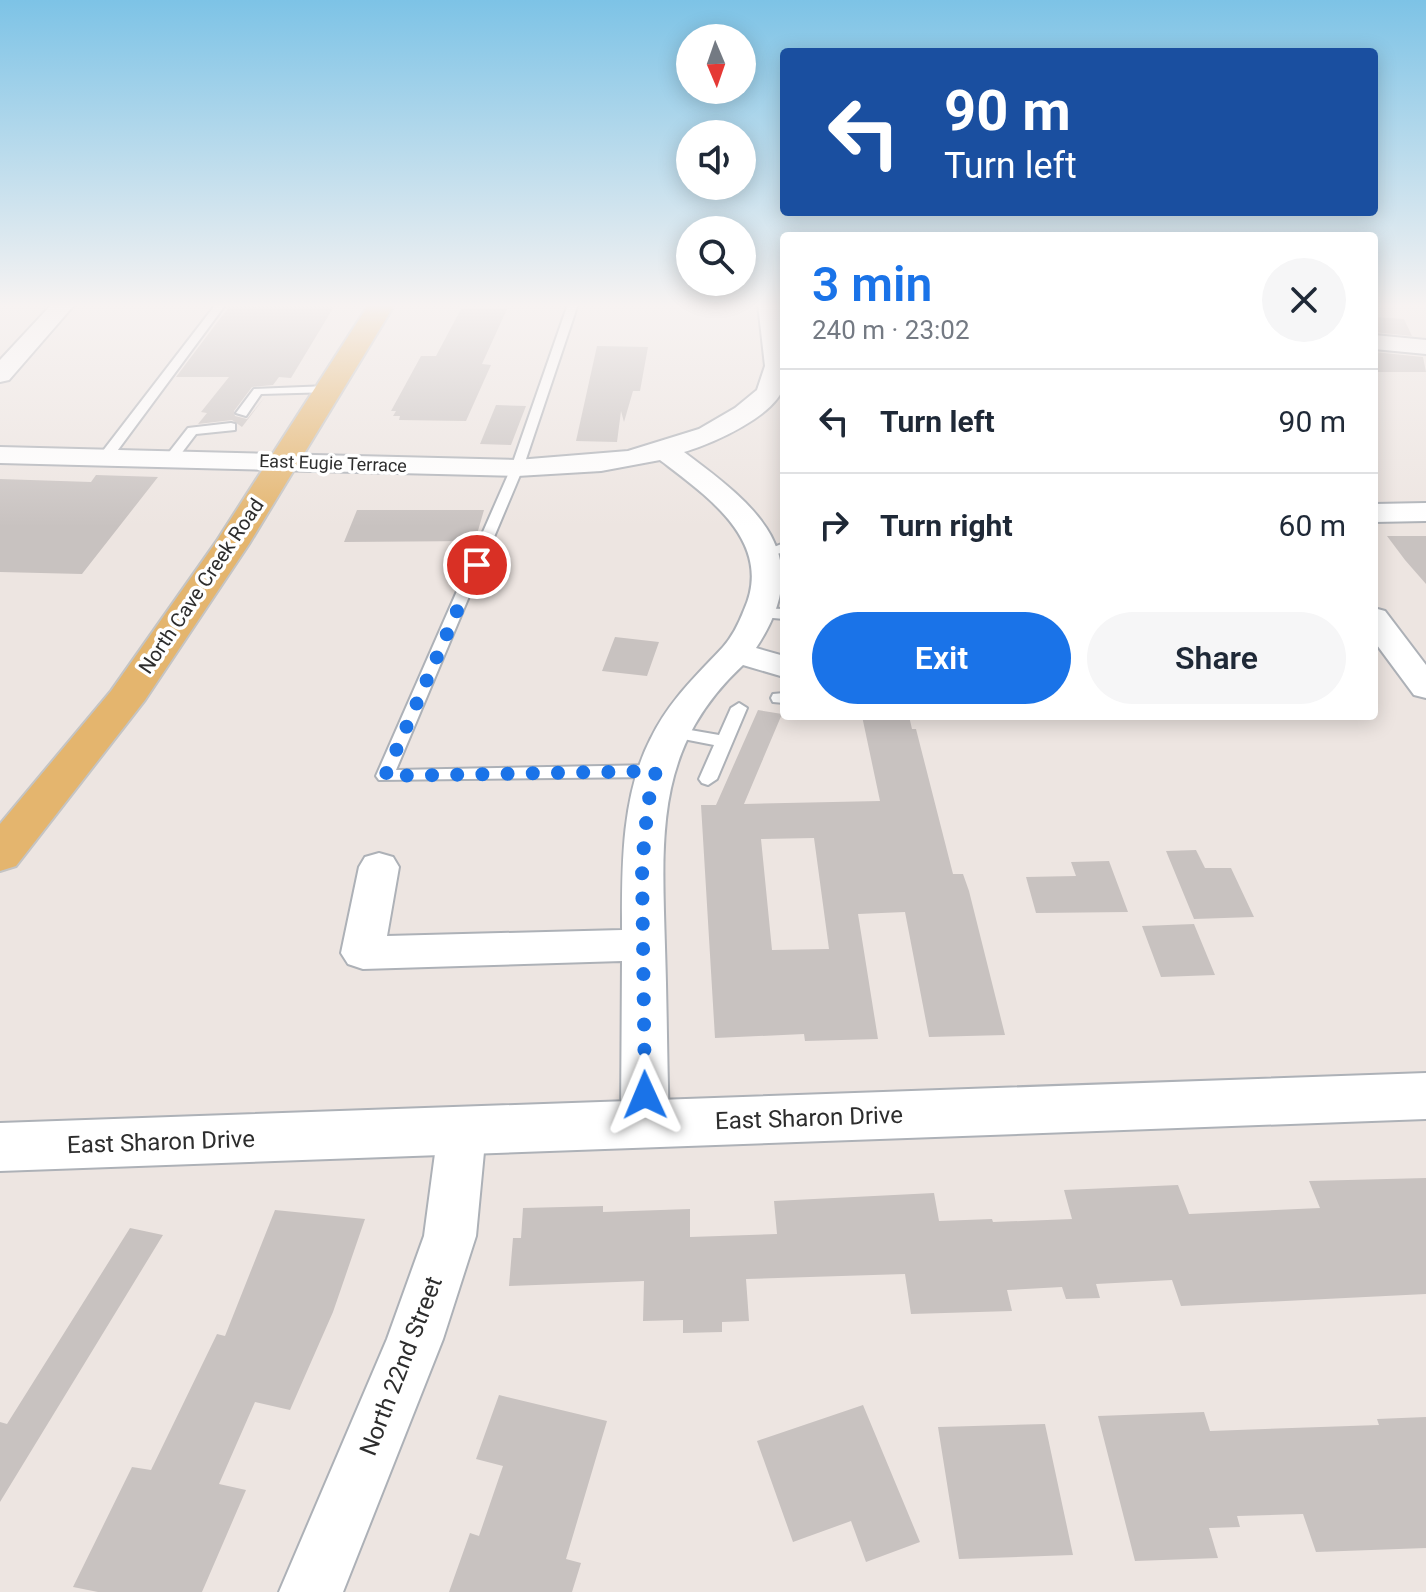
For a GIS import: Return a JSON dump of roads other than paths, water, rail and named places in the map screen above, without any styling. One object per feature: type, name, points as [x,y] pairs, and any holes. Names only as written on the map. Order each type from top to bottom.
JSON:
[{"type":"main road","name":"North Cave Creek Road","points":[[0,855],[125,700],[232,544],[335,378]]},
{"type":"street","name":"East Eugie Terrace","points":[[0,455],[571,468],[614,463],[710,435],[763,399],[774,378]]},
{"type":"street","points":[[645,1124],[643,855],[648,803],[656,771],[673,732],[710,677],[737,653],[771,614],[767,590],[774,563],[742,514],[664,450]]},
{"type":"street","points":[[1378,513],[1426,512]]},
{"type":"street","points":[[1378,623],[1418,677]]},
{"type":"street","points":[[737,653],[780,686]]},
{"type":"street","points":[[1378,668],[1418,677]]},
{"type":"street","points":[[379,867],[363,953],[643,945]]},
{"type":"street","name":"East Sharon Drive","points":[[0,1147],[1426,1096]]},
{"type":"street","name":"North 22nd Street","points":[[311,1592],[415,1339],[450,1236],[462,1131]]},
{"type":"lane","points":[[104,459],[165,378]]},
{"type":"lane","points":[[548,378],[517,468],[385,776],[656,771]]},
{"type":"lane","points":[[242,413],[258,391],[328,390]]},
{"type":"lane","points":[[169,460],[192,431],[231,427]]},
{"type":"lane","points":[[708,779],[739,708]]},
{"type":"lane","points":[[673,732],[724,741]]}]
